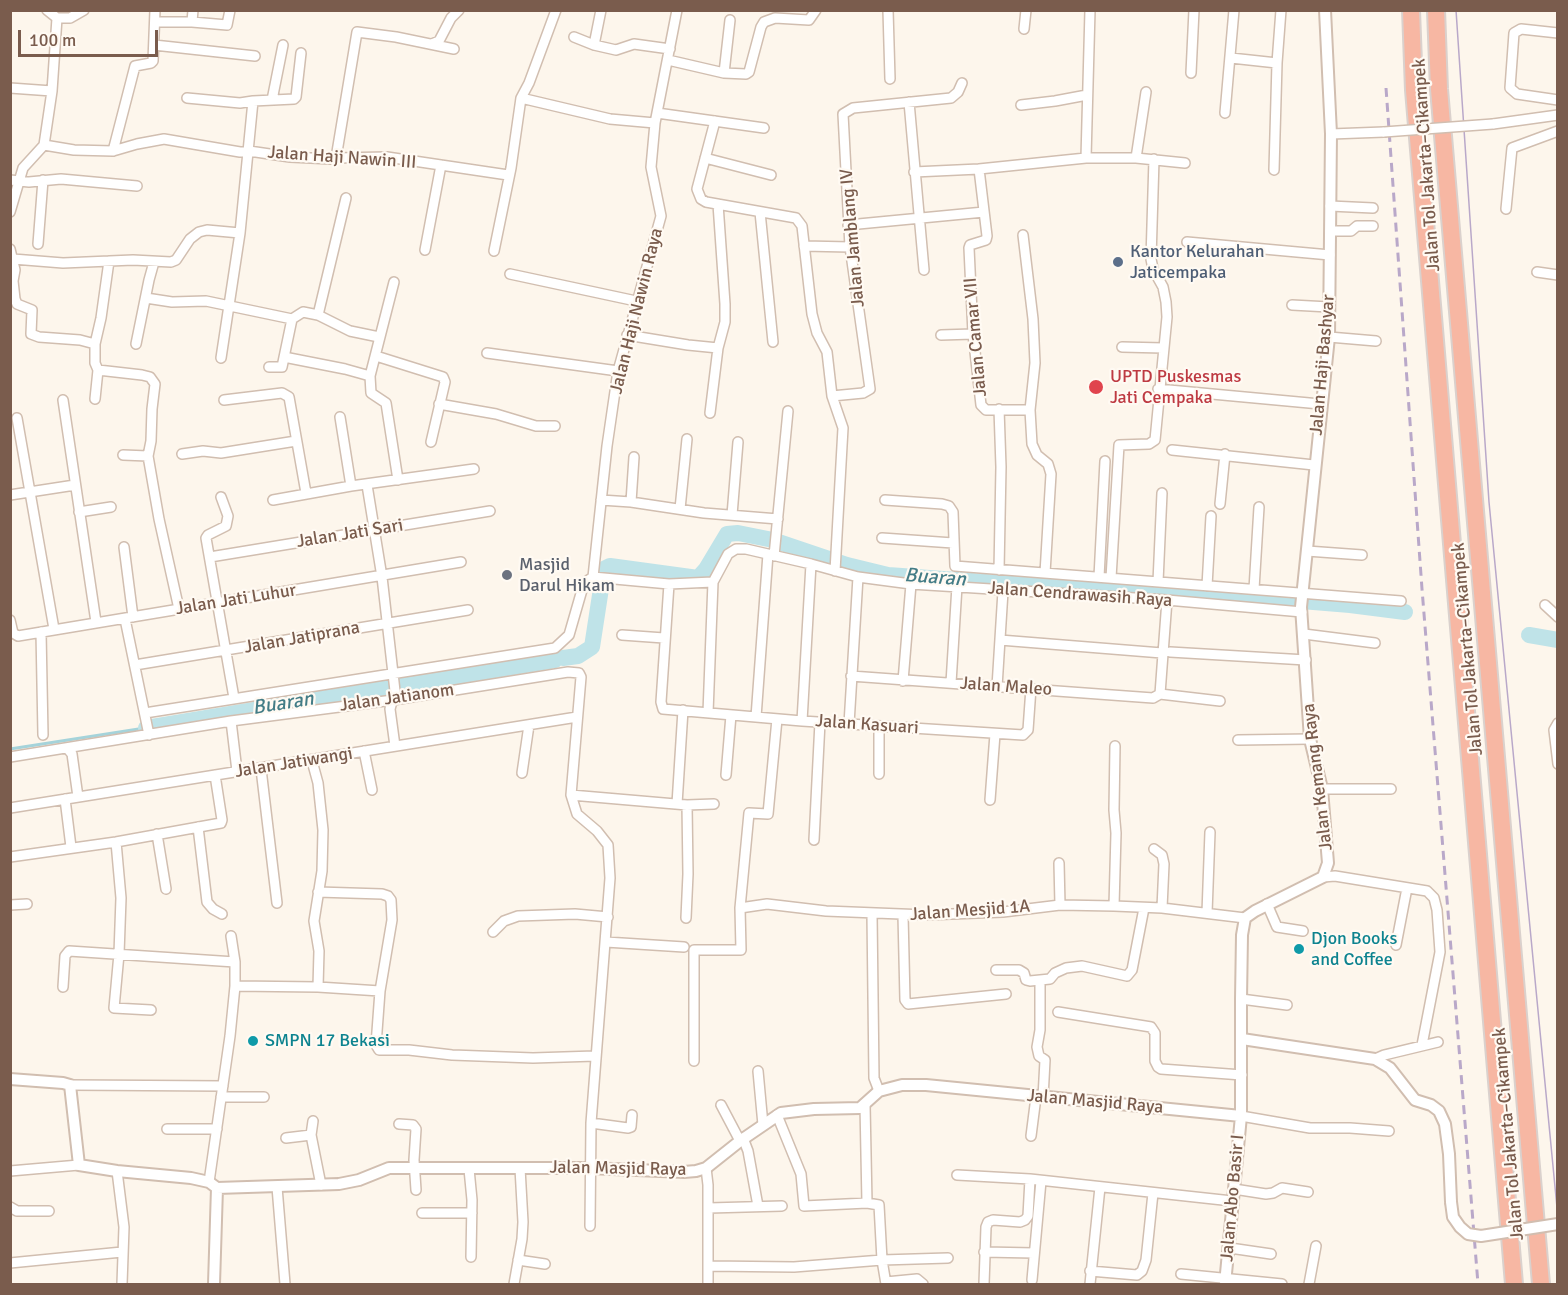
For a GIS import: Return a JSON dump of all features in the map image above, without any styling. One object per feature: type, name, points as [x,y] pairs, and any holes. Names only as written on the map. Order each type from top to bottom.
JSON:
[{"type":"highway","name":"Jalan Tol Jakarta–Cikampek","points":[[1411,10],[1414,90],[1514,1284]]},
{"type":"highway","name":"Jalan Tol Jakarta–Cikampek","points":[[1436,10],[1440,100],[1542,1284]]},
{"type":"street","points":[[47,10],[57,18],[70,18],[84,10]]},
{"type":"street","points":[[113,151],[135,66],[152,62],[155,10]]},
{"type":"street","points":[[192,22],[193,10]]},
{"type":"street","points":[[155,21],[227,25],[230,10]]},
{"type":"street","points":[[432,44],[439,41],[451,18],[459,10]]},
{"type":"street","points":[[494,251],[521,98],[556,10]]},
{"type":"street","points":[[594,45],[601,10]]},
{"type":"street","name":"Jalan Haji Nawin Raya","points":[[596,577],[601,500],[618,371],[661,216],[651,167],[656,118],[677,10]]},
{"type":"street","points":[[668,60],[724,73],[746,74],[749,72],[760,27],[764,22],[775,18],[809,20],[816,10]]},
{"type":"street","points":[[888,10],[890,79]]},
{"type":"street","points":[[1024,29],[1026,10]]},
{"type":"street","points":[[1086,158],[1090,10]]},
{"type":"street","points":[[1191,73],[1194,10]]},
{"type":"street","points":[[1225,112],[1234,10]]},
{"type":"street","points":[[1274,170],[1281,10]]},
{"type":"street","name":"Jalan Haji Bashyar","points":[[1302,609],[1320,404],[1329,337],[1330,134],[1325,10]]},
{"type":"street","points":[[10,212],[14,180],[44,145],[57,18]]},
{"type":"street","points":[[724,73],[730,20]]},
{"type":"street","points":[[1557,33],[1521,29],[1514,33],[1510,88],[1516,94],[1557,100]]},
{"type":"street","points":[[336,158],[357,32],[454,49]]},
{"type":"street","points":[[573,37],[616,50],[634,44],[670,49]]},
{"type":"street","points":[[154,45],[255,56]]},
{"type":"street","points":[[272,100],[283,45]]},
{"type":"street","points":[[187,98],[240,104],[253,100],[292,99],[296,97],[301,53]]},
{"type":"street","points":[[1231,58],[1277,63]]},
{"type":"street","name":"Jalan Jamblang IV","points":[[832,396],[863,393],[870,389],[850,247],[843,114],[854,108],[951,98],[958,92],[962,83]]},
{"type":"street","points":[[10,88],[51,91]]},
{"type":"street","points":[[1136,158],[1146,92]]},
{"type":"street","points":[[1021,105],[1087,95]]},
{"type":"street","points":[[521,98],[610,118],[715,121],[764,128]]},
{"type":"street","points":[[221,358],[240,233],[253,100]]},
{"type":"street","points":[[909,102],[924,270]]},
{"type":"street","points":[[1330,134],[1493,124],[1557,115]]},
{"type":"street","points":[[715,121],[698,183],[698,195],[706,201],[796,218],[800,221],[812,314],[817,333],[827,352],[832,396],[843,428],[835,568]]},
{"type":"street","points":[[1506,209],[1512,148],[1557,131]]},
{"type":"street","name":"Jalan Haji Nawin III","points":[[44,145],[74,150],[113,151],[164,139],[240,152],[249,151],[301,158],[387,157],[508,175]]},
{"type":"street","points":[[705,158],[771,175]]},
{"type":"street","points":[[914,172],[979,169],[1086,158],[1136,158],[1185,163]]},
{"type":"street","points":[[1111,578],[1119,445],[1149,444],[1155,440],[1166,302],[1163,287],[1152,269],[1151,258],[1154,159]]},
{"type":"street","points":[[425,250],[441,165]]},
{"type":"street","name":"Jalan Camar VII","points":[[979,169],[987,238],[970,245],[969,248],[981,405],[986,410],[1030,410]]},
{"type":"street","points":[[14,180],[61,178],[137,186]]},
{"type":"street","points":[[38,244],[44,180]]},
{"type":"street","points":[[318,315],[346,198]]},
{"type":"street","points":[[710,413],[719,345],[725,322],[718,204]]},
{"type":"street","points":[[1330,206],[1373,208]]},
{"type":"street","points":[[760,212],[773,342]]},
{"type":"street","points":[[848,225],[984,212]]},
{"type":"street","points":[[1330,231],[1351,231],[1357,226],[1373,226]]},
{"type":"street","points":[[95,344],[80,340],[33,336],[30,330],[32,310],[17,304],[12,281],[15,270],[12,254],[63,263],[133,260],[171,262],[176,260],[190,239],[199,232],[207,230],[240,233]]},
{"type":"street","points":[[1023,235],[1033,319],[1035,363],[1030,410],[1032,444],[1037,455],[1048,464],[1051,474],[1045,573]]},
{"type":"street","points":[[1187,242],[1330,255]]},
{"type":"street","points":[[804,246],[850,247]]},
{"type":"street","points":[[95,399],[98,370],[95,363],[95,344],[109,261]]},
{"type":"street","points":[[136,344],[154,262]]},
{"type":"street","points":[[1537,272],[1557,274]]},
{"type":"street","points":[[510,274],[636,301]]},
{"type":"street","points":[[394,282],[370,376],[371,393],[386,403],[398,480]]},
{"type":"street","points":[[146,298],[172,302],[206,301],[292,319],[303,312],[318,315],[340,327],[380,337]]},
{"type":"street","points":[[1292,305],[1329,307]]},
{"type":"street","points":[[269,367],[282,367],[292,319]]},
{"type":"street","points":[[941,335],[974,334]]},
{"type":"street","points":[[627,335],[688,345],[719,345]]},
{"type":"street","points":[[1329,337],[1376,341]]},
{"type":"street","points":[[1122,347],[1162,348]]},
{"type":"street","points":[[487,353],[618,371]]},
{"type":"street","points":[[376,356],[444,377],[445,382],[431,442]]},
{"type":"street","points":[[285,357],[370,376]]},
{"type":"street","points":[[98,370],[142,375],[153,380],[155,388],[148,456],[179,609]]},
{"type":"street","points":[[1158,389],[1320,404]]},
{"type":"street","points":[[224,400],[282,393],[289,397],[306,493]]},
{"type":"street","points":[[63,400],[96,622]]},
{"type":"street","points":[[440,404],[496,414],[536,426],[555,426]]},
{"type":"street","points":[[999,409],[1001,467],[999,570]]},
{"type":"street","points":[[756,717],[771,555],[775,544],[778,519],[788,411]]},
{"type":"street","points":[[340,417],[351,486]]},
{"type":"street","points":[[17,418],[54,629]]},
{"type":"street","points":[[680,509],[687,439]]},
{"type":"street","points":[[182,454],[203,451],[221,453],[296,441]]},
{"type":"street","points":[[732,515],[738,442]]},
{"type":"street","points":[[1172,450],[1314,465]]},
{"type":"street","points":[[1220,504],[1225,454]]},
{"type":"street","points":[[123,455],[148,456]]},
{"type":"street","points":[[631,502],[634,457]]},
{"type":"street","points":[[1099,578],[1105,461]]},
{"type":"street","points":[[273,500],[351,486],[474,469]]},
{"type":"street","points":[[10,495],[75,485]]},
{"type":"street","points":[[367,485],[388,624],[394,686],[390,709],[395,746]]},
{"type":"street","points":[[1158,582],[1162,493]]},
{"type":"street","points":[[221,496],[228,516],[226,526],[207,535],[206,538],[234,698]]},
{"type":"street","points":[[601,500],[778,519]]},
{"type":"street","points":[[885,500],[949,506],[953,512],[956,566],[1111,578],[1130,590],[1158,582],[1401,601]]},
{"type":"street","points":[[79,512],[111,507]]},
{"type":"street","points":[[1254,589],[1258,507]]},
{"type":"street","name":"Jalan Jati Sari","points":[[210,557],[490,511]]},
{"type":"street","points":[[1207,586],[1211,516]]},
{"type":"street","points":[[882,538],[953,543]]},
{"type":"street","points":[[124,548],[135,665],[148,732]]},
{"type":"street","name":"Jalan Cendrawasih Raya","points":[[713,582],[724,560],[736,549],[835,568],[858,577],[911,584],[1003,591],[1130,590],[1167,600],[1302,609]]},
{"type":"street","points":[[1307,550],[1362,555]]},
{"type":"street","name":"Jalan Jati Luhur","points":[[10,620],[13,633],[18,636],[461,562]]},
{"type":"street","points":[[802,722],[811,564]]},
{"type":"street","points":[[145,716],[234,698],[394,686],[555,648],[569,635],[584,583],[596,577],[669,584],[713,582],[708,713]]},
{"type":"street","points":[[849,724],[858,577]]},
{"type":"street","points":[[622,635],[664,638],[669,584]]},
{"type":"street","points":[[903,681],[911,584]]},
{"type":"street","points":[[951,683],[957,586]]},
{"type":"street","points":[[997,687],[1003,591]]},
{"type":"street","points":[[1160,694],[1166,653],[1167,600]]},
{"type":"street","points":[[1545,605],[1557,617]]},
{"type":"street","name":"Jalan Kemang Raya","points":[[1245,918],[1267,904],[1323,877],[1328,856],[1322,789],[1310,739],[1302,609]]},
{"type":"street","name":"Jalan Jatiprana","points":[[135,665],[468,610]]},
{"type":"street","points":[[41,633],[43,735]]},
{"type":"street","points":[[1304,634],[1375,644]]},
{"type":"street","name":"Jalan Kasuari","points":[[664,638],[661,702],[663,709],[802,722],[1023,735],[1026,733],[1031,688]]},
{"type":"street","points":[[1000,640],[1166,653],[1306,660]]},
{"type":"street","name":"Jalan Jatianom","points":[[10,758],[148,732],[231,722],[394,686],[574,671],[581,677],[577,717]]},
{"type":"street","name":"Jalan Maleo","points":[[851,676],[1153,698],[1160,694],[1220,701]]},
{"type":"street","points":[[683,710],[682,804],[688,874],[686,918]]},
{"type":"street","points":[[726,775],[731,715]]},
{"type":"street","points":[[577,717],[571,795],[577,814],[597,831],[608,845],[610,878],[591,1123],[590,1226]]},
{"type":"street","name":"Jalan Jatiwangi","points":[[10,808],[577,717]]},
{"type":"street","points":[[694,1061],[694,950],[741,950],[740,908],[749,813],[768,814],[777,719]]},
{"type":"street","points":[[231,722],[237,771]]},
{"type":"street","points":[[814,840],[820,722]]},
{"type":"street","points":[[1557,723],[1554,730],[1557,764]]},
{"type":"street","points":[[522,773],[529,725]]},
{"type":"street","points":[[879,726],[879,774]]},
{"type":"street","points":[[990,800],[995,734]]},
{"type":"street","points":[[1238,740],[1310,739]]},
{"type":"street","points":[[1114,906],[1115,746]]},
{"type":"street","points":[[67,748],[72,754],[78,796]]},
{"type":"street","points":[[364,752],[372,790]]},
{"type":"street","points":[[312,761],[318,783],[323,830],[322,871],[314,921],[318,951],[318,987]]},
{"type":"street","points":[[261,768],[277,903]]},
{"type":"street","points":[[10,857],[218,824],[222,820],[215,775]]},
{"type":"street","points":[[1322,789],[1391,789]]},
{"type":"street","points":[[571,795],[682,804],[714,804]]},
{"type":"street","points":[[65,799],[71,847]]},
{"type":"street","points":[[198,827],[207,902],[222,914]]},
{"type":"street","points":[[1207,913],[1210,832]]},
{"type":"street","points":[[157,834],[166,889]]},
{"type":"street","points":[[116,842],[121,898],[120,954],[114,1008],[151,1010]]},
{"type":"street","points":[[1154,849],[1162,855],[1164,864],[1162,908]]},
{"type":"street","points":[[1059,864],[1060,905]]},
{"type":"street","points":[[1323,877],[1335,876],[1427,891],[1434,898],[1440,951],[1422,1045]]},
{"type":"street","points":[[1396,945],[1407,888]]},
{"type":"street","points":[[318,892],[382,894],[391,900],[392,920],[380,990],[376,1045],[380,1050],[533,1058],[595,1056]]},
{"type":"street","points":[[10,905],[27,904]]},
{"type":"street","name":"Jalan Mesjid 1A","points":[[740,908],[767,904],[903,915],[1003,912],[1060,905],[1114,906],[1162,908],[1245,918]]},
{"type":"street","points":[[1267,904],[1277,927],[1303,931]]},
{"type":"street","points":[[996,970],[1019,970],[1024,972],[1026,980],[1040,981],[1050,979],[1055,973],[1066,968],[1082,966],[1127,976],[1132,970],[1144,908]]},
{"type":"street","points":[[493,932],[504,921],[518,916],[575,914],[608,917]]},
{"type":"street","points":[[867,1203],[865,1105],[879,1091],[874,1078],[872,914]]},
{"type":"street","points":[[903,915],[905,1000],[908,1004],[1006,994]]},
{"type":"street","points":[[1241,1116],[1242,935],[1245,918]]},
{"type":"street","points":[[214,1284],[213,1185],[217,1129],[235,986],[235,962],[231,936]]},
{"type":"street","points":[[606,942],[684,947]]},
{"type":"street","points":[[63,987],[67,952],[235,962]]},
{"type":"street","points":[[1031,1136],[1045,1060],[1040,1056],[1037,1047],[1040,1030],[1040,981]]},
{"type":"street","points":[[235,986],[380,990]]},
{"type":"street","points":[[1241,999],[1287,1005]]},
{"type":"street","points":[[1058,1012],[1152,1027],[1155,1033],[1155,1061],[1161,1069],[1242,1075]]},
{"type":"street","points":[[1242,1039],[1375,1059],[1390,1068],[1415,1100],[1431,1104],[1439,1111],[1445,1124],[1449,1154],[1450,1202],[1453,1217],[1468,1234],[1481,1236],[1557,1224]]},
{"type":"street","points":[[1375,1059],[1438,1042]]},
{"type":"street","points":[[758,1071],[763,1125]]},
{"type":"street","points":[[10,1079],[70,1085],[223,1086]]},
{"type":"street","points":[[10,1171],[79,1165],[70,1085]]},
{"type":"street","name":"Jalan Masjid Raya","points":[[879,1091],[902,1085],[926,1085],[1241,1116]]},
{"type":"street","points":[[221,1097],[264,1096]]},
{"type":"street","points":[[721,1105],[748,1151],[758,1206]]},
{"type":"street","name":"Jalan Masjid Raya","points":[[79,1165],[213,1185],[277,1186],[321,1185],[359,1180],[389,1168],[416,1167],[589,1168],[684,1172],[706,1168],[777,1115],[790,1111],[860,1108],[865,1105]]},
{"type":"street","points":[[591,1123],[628,1128],[631,1126],[632,1115]]},
{"type":"street","points":[[777,1115],[801,1174],[804,1206],[877,1203],[880,1208],[882,1260],[886,1283],[917,1279],[923,1284]]},
{"type":"street","name":"Jalan Abo Basir I","points":[[1225,1281],[1241,1116],[1310,1128],[1389,1131]]},
{"type":"street","points":[[313,1121],[311,1135],[321,1185]]},
{"type":"street","points":[[399,1124],[413,1125],[416,1129],[416,1190]]},
{"type":"street","points":[[167,1129],[217,1129]]},
{"type":"street","points":[[286,1138],[311,1135]]},
{"type":"street","points":[[514,1284],[523,1222],[520,1168]]},
{"type":"street","points":[[706,1168],[709,1208],[708,1284]]},
{"type":"street","points":[[469,1169],[472,1214],[471,1257]]},
{"type":"street","points":[[117,1171],[124,1216],[122,1284]]},
{"type":"street","points":[[957,1175],[1030,1179],[1232,1202]]},
{"type":"street","points":[[984,1284],[984,1252],[988,1222],[1025,1220],[1028,1216],[1030,1179]]},
{"type":"street","points":[[1032,1280],[1041,1181]]},
{"type":"street","points":[[277,1186],[285,1284]]},
{"type":"street","points":[[1090,1284],[1100,1187]]},
{"type":"street","points":[[1233,1189],[1266,1194],[1282,1188],[1308,1192]]},
{"type":"street","points":[[1090,1271],[1137,1275],[1142,1271],[1146,1260],[1153,1193]]},
{"type":"street","points":[[709,1208],[782,1206]]},
{"type":"street","points":[[10,1207],[17,1211],[49,1211]]},
{"type":"street","points":[[422,1213],[472,1214]]},
{"type":"street","points":[[1309,1284],[1316,1246]]},
{"type":"street","points":[[1230,1248],[1271,1254]]},
{"type":"street","points":[[10,1263],[122,1252]]},
{"type":"street","points":[[984,1252],[1034,1253]]},
{"type":"street","points":[[708,1266],[794,1267],[882,1260],[948,1258]]},
{"type":"street","points":[[518,1260],[545,1264]]},
{"type":"street","points":[[1181,1274],[1225,1281],[1282,1284]]},
{"type":"waterway","name":"Buaran","points":[[563,658],[578,656],[592,647],[604,569],[610,566],[698,578],[727,534],[738,533],[773,540],[847,565],[888,575],[1082,589],[1216,594],[1405,612]]},
{"type":"waterway","name":"Buaran","points":[[1529,635],[1558,640]]},
{"type":"waterway","name":"Buaran","points":[[146,728],[555,660]]},
{"type":"waterway","name":"Buaran","points":[[10,749],[145,728]]},
{"type":"tram line","points":[[1456,10],[1489,502],[1558,1218]]},
{"type":"railway","points":[[1386,88],[1422,589],[1478,1284]]},
{"type":"place","name":"Kantor Kelurahan Jaticempaka","points":[[1118,262]]},
{"type":"place","name":"UPTD Puskesmas Jati Cempaka","points":[[1096,387]]},
{"type":"place","name":"Masjid Darul Hikam","points":[[507,575]]},
{"type":"place","name":"Djon Books and Coffee","points":[[1299,949]]},
{"type":"place","name":"SMPN 17 Bekasi","points":[[253,1041]]}]
